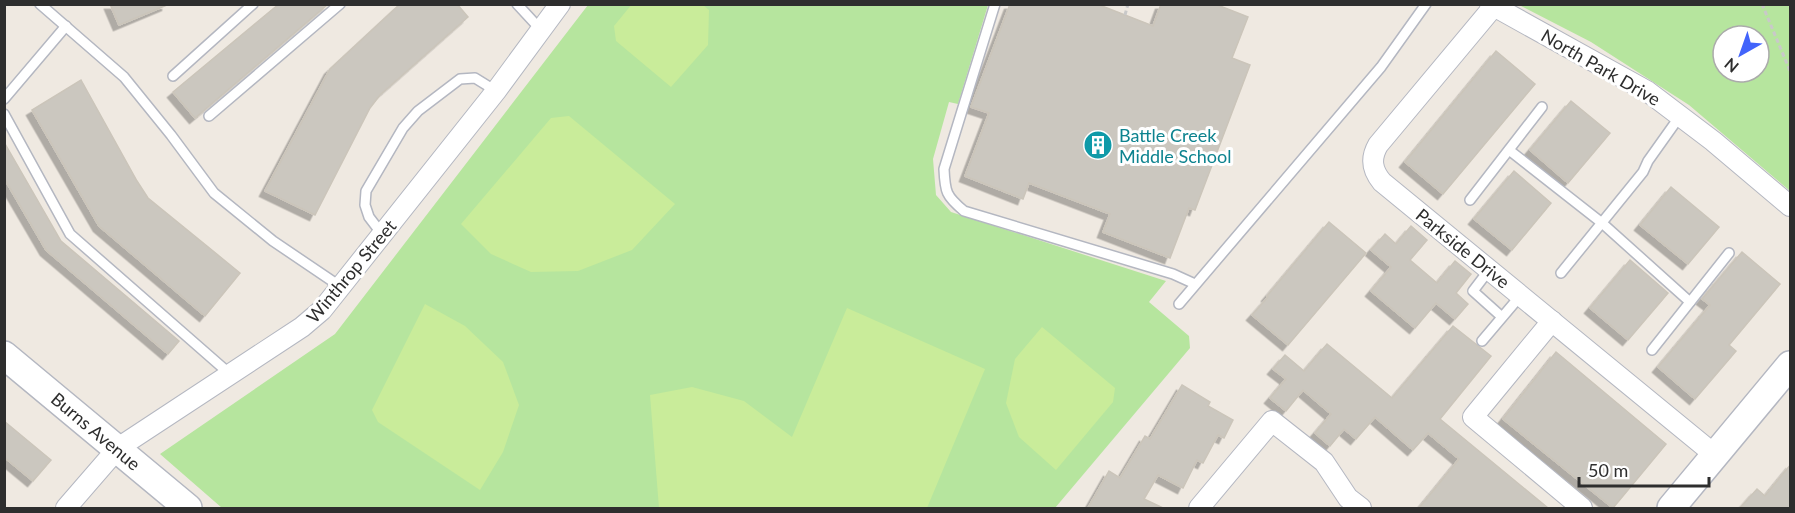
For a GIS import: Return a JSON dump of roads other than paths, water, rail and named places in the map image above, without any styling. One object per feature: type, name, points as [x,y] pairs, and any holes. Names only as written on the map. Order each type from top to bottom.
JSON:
[{"type":"street","name":"Winthrop Street","points":[[66,508],[118,448],[302,327],[322,310],[496,90],[560,4]]},
{"type":"street","name":"North Park Drive","points":[[1492,5],[1647,91],[1713,141],[1791,206]]},
{"type":"street","name":"Parkside Drive","points":[[1492,5],[1378,145],[1372,164],[1376,175],[1715,455]]},
{"type":"street","points":[[1552,321],[1473,417],[1582,508]]},
{"type":"street","name":"Burns Avenue","points":[[4,355],[188,508]]},
{"type":"street","points":[[1671,508],[1791,365]]},
{"type":"street","points":[[1199,508],[1272,420],[1324,462],[1348,498],[1361,508]]},
{"type":"lane","points":[[40,4],[124,76],[214,193],[273,241],[341,287]]},
{"type":"lane","points":[[173,75],[253,4]]},
{"type":"lane","points":[[209,116],[340,4]]},
{"type":"lane","points":[[517,4],[541,30]]},
{"type":"lane","points":[[995,4],[944,169],[945,189],[951,200],[964,211],[1173,274],[1195,284]]},
{"type":"lane","points":[[1179,304],[1381,67],[1426,4]]},
{"type":"lane","points":[[4,99],[66,26]]},
{"type":"lane","points":[[382,234],[369,217],[365,205],[366,191],[403,128],[418,111],[460,79],[475,78],[496,90]]},
{"type":"lane","points":[[1470,200],[1542,106]]},
{"type":"lane","points":[[4,114],[70,234],[231,375]]},
{"type":"lane","points":[[1562,273],[1643,172],[1648,161],[1680,116]]},
{"type":"lane","points":[[1509,150],[1602,223],[1690,302]]},
{"type":"lane","points":[[1652,350],[1729,253]]},
{"type":"lane","points":[[1490,270],[1473,291],[1502,317]]},
{"type":"lane","points":[[1482,341],[1521,295]]},
{"type":"place","name":"Battle Creek Middle School","points":[[1098,145]]}]
